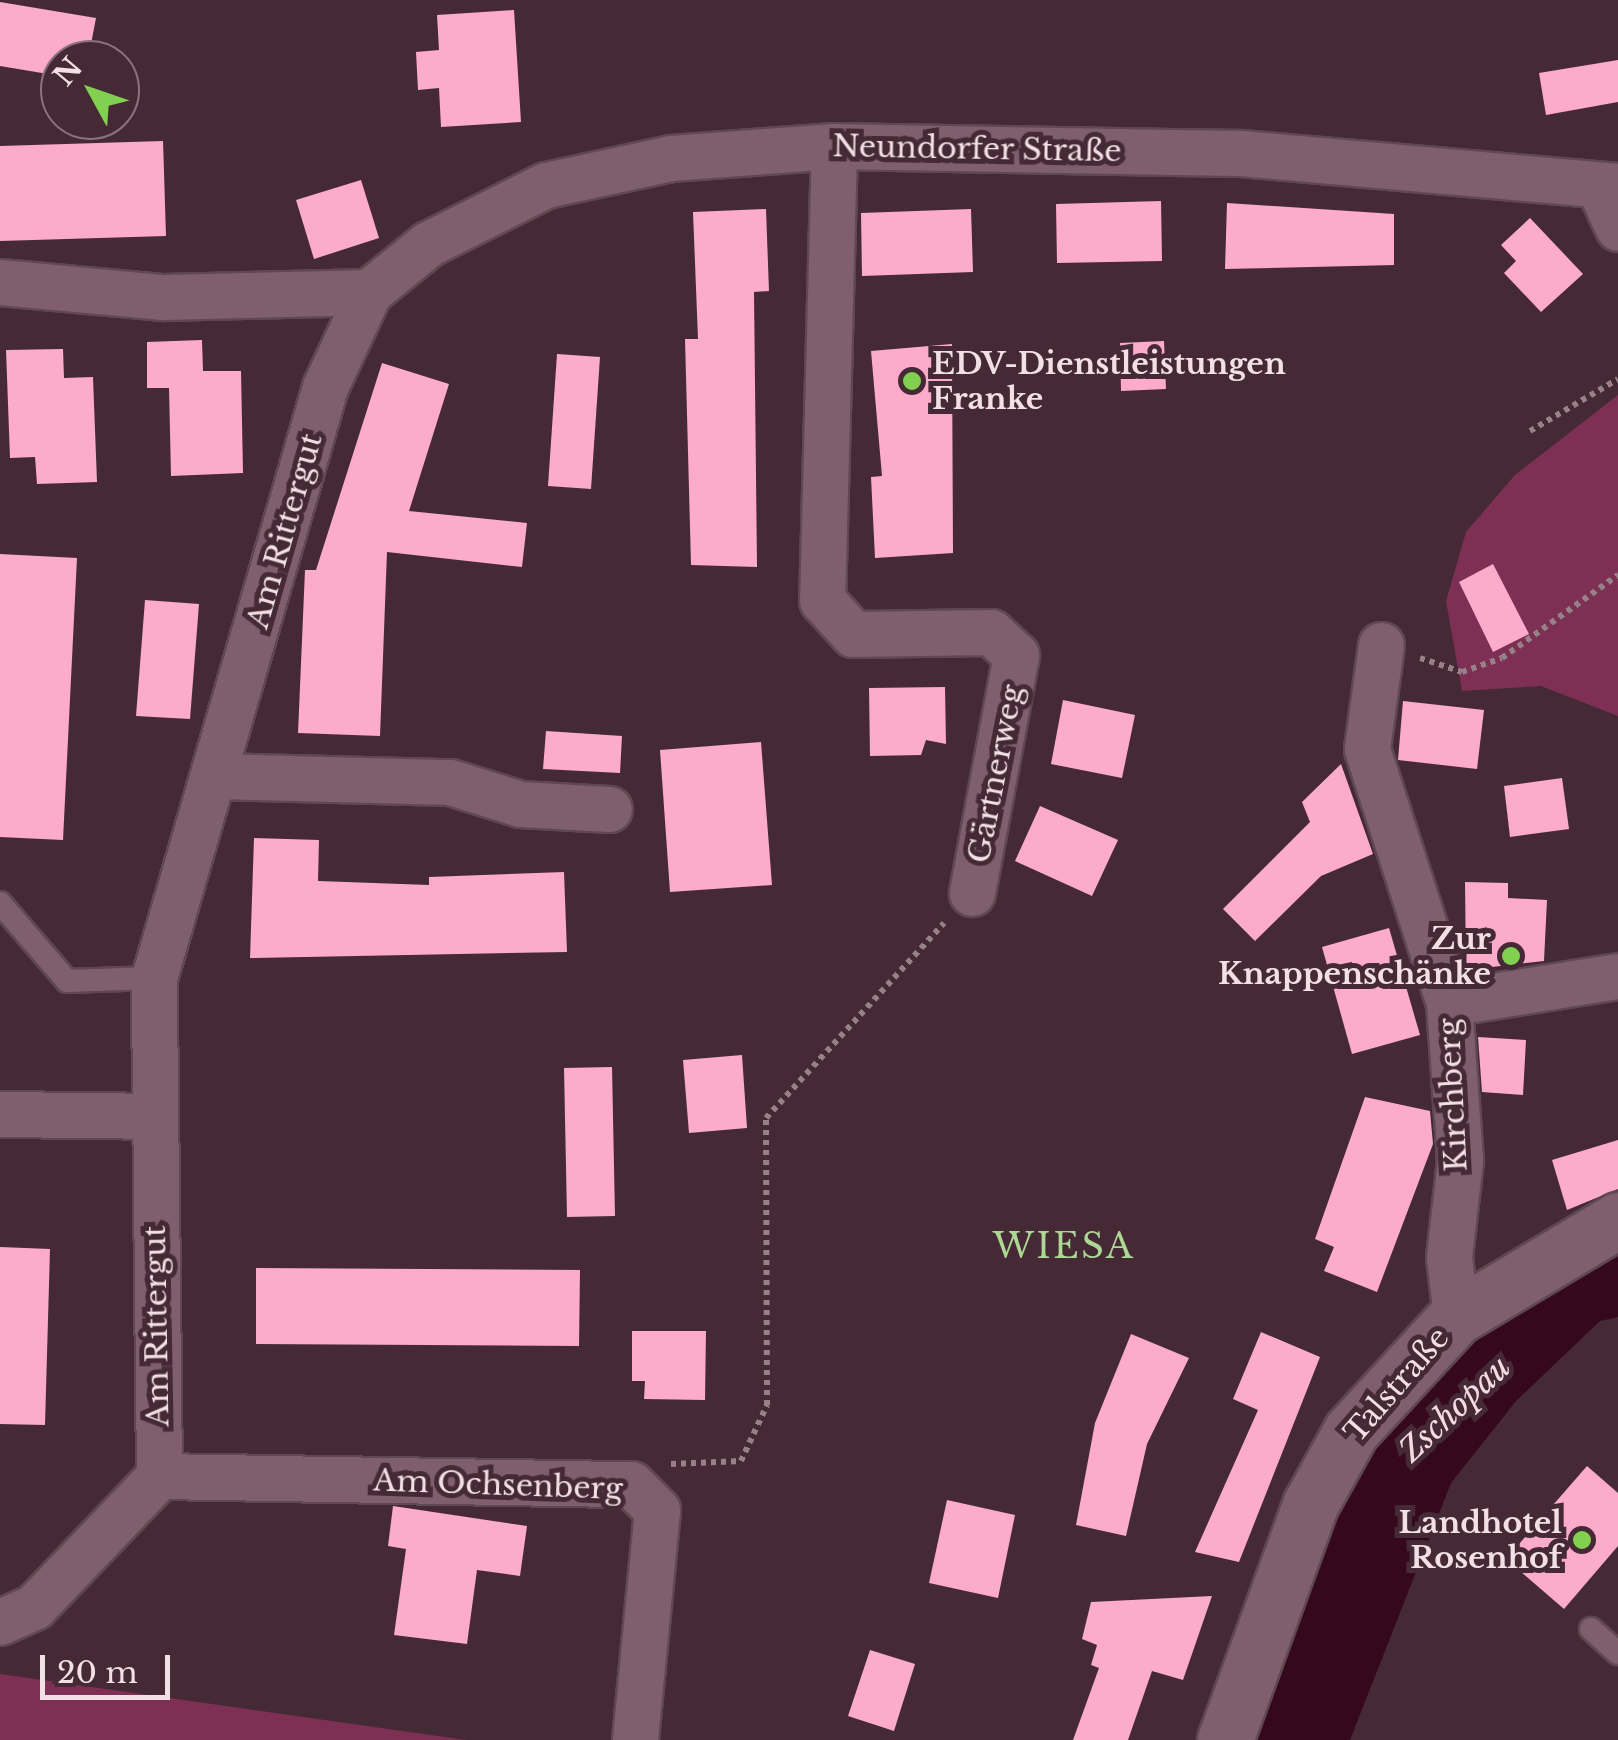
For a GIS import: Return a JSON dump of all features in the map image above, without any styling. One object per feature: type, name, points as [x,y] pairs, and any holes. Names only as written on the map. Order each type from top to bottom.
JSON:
[{"type":"main road","name":"Talstraße","points":[[1225,1740],[1310,1505],[1351,1431],[1456,1318],[1618,1220]]},
{"type":"street","name":"Neundorfer Straße","points":[[369,292],[428,244],[609,165],[834,146],[1240,153],[1608,187]]},
{"type":"street","name":"Gärtnerweg","points":[[834,146],[822,600],[852,634],[991,632],[1016,655],[972,893]]},
{"type":"street","points":[[1608,187],[1618,228]]},
{"type":"street","points":[[1,291],[163,296],[369,292]]},
{"type":"street","name":"Am Rittergut","points":[[159,1476],[154,978],[216,776],[325,387],[369,292]]},
{"type":"street","name":"Kirchberg","points":[[1381,645],[1367,749],[1449,1003],[1460,1160],[1449,1258],[1456,1318]]},
{"type":"street","points":[[216,776],[450,782],[520,804],[609,808]]},
{"type":"street","points":[[1449,1003],[1618,976]]},
{"type":"street","points":[[0,1114],[155,1116]]},
{"type":"street","points":[[0,1622],[34,1607],[159,1476]]},
{"type":"street","name":"Am Ochsenberg","points":[[159,1476],[631,1484],[657,1510],[635,1740]]},
{"type":"lane","points":[[0,902],[67,981],[154,978]]},
{"type":"lane","points":[[1590,1628],[1618,1652]]},
{"type":"path","points":[[1530,431],[1618,379]]},
{"type":"path","points":[[1381,645],[1462,672],[1502,658],[1618,575]]},
{"type":"path","name":"Gärtnerweg","points":[[606,1486],[639,1466],[741,1461],[766,1406],[766,1118],[972,893]]},
{"type":"shaded area","points":[[1618,395],[1618,716],[1541,686],[1462,691],[1446,601],[1466,532],[1515,475]]},
{"type":"shaded area","points":[[0,1674],[466,1740],[0,1740]]},
{"type":"water","name":"Zschopau","points":[[1618,1249],[1618,1317],[1600,1321],[1516,1401],[1451,1483],[1350,1740],[1246,1740],[1338,1490],[1411,1393],[1485,1326]]},
{"type":"building","points":[[0,2],[96,18],[92,40],[40,40],[40,73],[0,66]]},
{"type":"building","points":[[514,10],[521,122],[441,127],[439,88],[418,90],[416,52],[439,50],[437,15]]},
{"type":"building","points":[[1618,60],[1618,102],[1546,115],[1539,73]]},
{"type":"building","points":[[163,141],[166,236],[0,241],[0,146]]},
{"type":"building","points":[[361,180],[379,238],[314,259],[296,200]]},
{"type":"building","points":[[1161,201],[1162,261],[1057,263],[1056,204]]},
{"type":"building","points":[[1227,203],[1394,214],[1394,265],[1225,269]]},
{"type":"building","points":[[766,209],[769,291],[754,292],[757,567],[691,565],[685,339],[698,339],[693,212]]},
{"type":"building","points":[[971,209],[973,272],[862,276],[861,213]]},
{"type":"building","points":[[1530,218],[1583,274],[1541,312],[1504,273],[1516,261],[1501,245]]},
{"type":"building","points":[[202,340],[203,371],[241,371],[243,473],[171,476],[169,388],[147,388],[147,342]]},
{"type":"building","points":[[1164,341],[1166,389],[1121,391],[1120,343]]},
{"type":"building","points":[[952,344],[953,553],[875,558],[871,477],[882,476],[871,351]]},
{"type":"building","points":[[63,349],[64,378],[93,377],[97,482],[37,484],[35,457],[10,458],[6,350]]},
{"type":"building","points":[[557,354],[600,357],[591,489],[548,486]]},
{"type":"building","points":[[382,363],[449,384],[409,511],[527,523],[522,567],[387,552],[380,736],[298,733],[305,570],[316,570]]},
{"type":"building","points":[[0,554],[77,558],[63,840],[0,837]]},
{"type":"building","points":[[1493,564],[1529,634],[1493,652],[1459,582]]},
{"type":"building","points":[[145,600],[199,604],[190,719],[136,716]]},
{"type":"building","points":[[945,687],[946,744],[926,740],[921,755],[870,756],[869,688]]},
{"type":"building","points":[[1063,700],[1135,715],[1122,778],[1051,764]]},
{"type":"building","points":[[1403,701],[1484,710],[1477,769],[1398,760]]},
{"type":"building","points":[[546,731],[622,736],[620,773],[543,769]]},
{"type":"building","points":[[761,742],[772,885],[670,892],[660,750]]},
{"type":"building","points":[[1341,764],[1373,854],[1321,876],[1255,941],[1223,909],[1310,822],[1302,802]]},
{"type":"building","points":[[1562,778],[1569,829],[1510,837],[1504,786]]},
{"type":"building","points":[[1040,806],[1118,840],[1092,896],[1015,861]]},
{"type":"building","points":[[254,838],[319,840],[318,881],[429,885],[429,877],[564,872],[567,952],[250,958]]},
{"type":"building","points":[[1465,882],[1508,883],[1508,898],[1547,900],[1544,961],[1466,970]]},
{"type":"building","points":[[1389,928],[1420,1035],[1352,1054],[1322,947]]},
{"type":"building","points":[[1478,1037],[1526,1040],[1523,1095],[1482,1092]]},
{"type":"building","points":[[742,1055],[747,1128],[689,1133],[683,1060]]},
{"type":"building","points":[[612,1067],[615,1216],[567,1217],[564,1068]]},
{"type":"building","points":[[1365,1097],[1430,1111],[1433,1144],[1377,1292],[1324,1271],[1334,1247],[1315,1239]]},
{"type":"building","points":[[1618,1140],[1618,1189],[1567,1210],[1552,1160]]},
{"type":"building","points":[[0,1247],[50,1249],[45,1425],[0,1424]]},
{"type":"building","points":[[256,1268],[580,1270],[579,1346],[256,1344]]},
{"type":"building","points":[[632,1331],[706,1331],[705,1400],[644,1399],[645,1381],[632,1381]]},
{"type":"building","points":[[1261,1332],[1320,1357],[1239,1562],[1195,1552],[1258,1410],[1233,1399]]},
{"type":"building","points":[[1131,1334],[1189,1358],[1147,1444],[1126,1536],[1076,1525],[1095,1423]]},
{"type":"building","points":[[1587,1466],[1618,1493],[1618,1546],[1564,1609],[1506,1559]]},
{"type":"building","points":[[947,1500],[1015,1515],[998,1598],[929,1583]]},
{"type":"building","points":[[393,1506],[527,1526],[520,1576],[477,1570],[467,1644],[394,1635],[406,1549],[388,1546]]},
{"type":"building","points":[[1212,1596],[1183,1680],[1152,1671],[1128,1740],[1073,1740],[1099,1668],[1091,1665],[1097,1645],[1082,1639],[1091,1602]]},
{"type":"building","points":[[870,1650],[915,1664],[894,1731],[848,1716]]},
{"type":"place","name":"EDV-Dienstleistungen Franke","points":[[912,381]]},
{"type":"place","name":"Zur Knappenschänke","points":[[1511,956]]},
{"type":"place","name":"Landhotel Rosenhof","points":[[1582,1540]]},
{"type":"district","name":"WIESA","points":[[1064,1246]]}]
